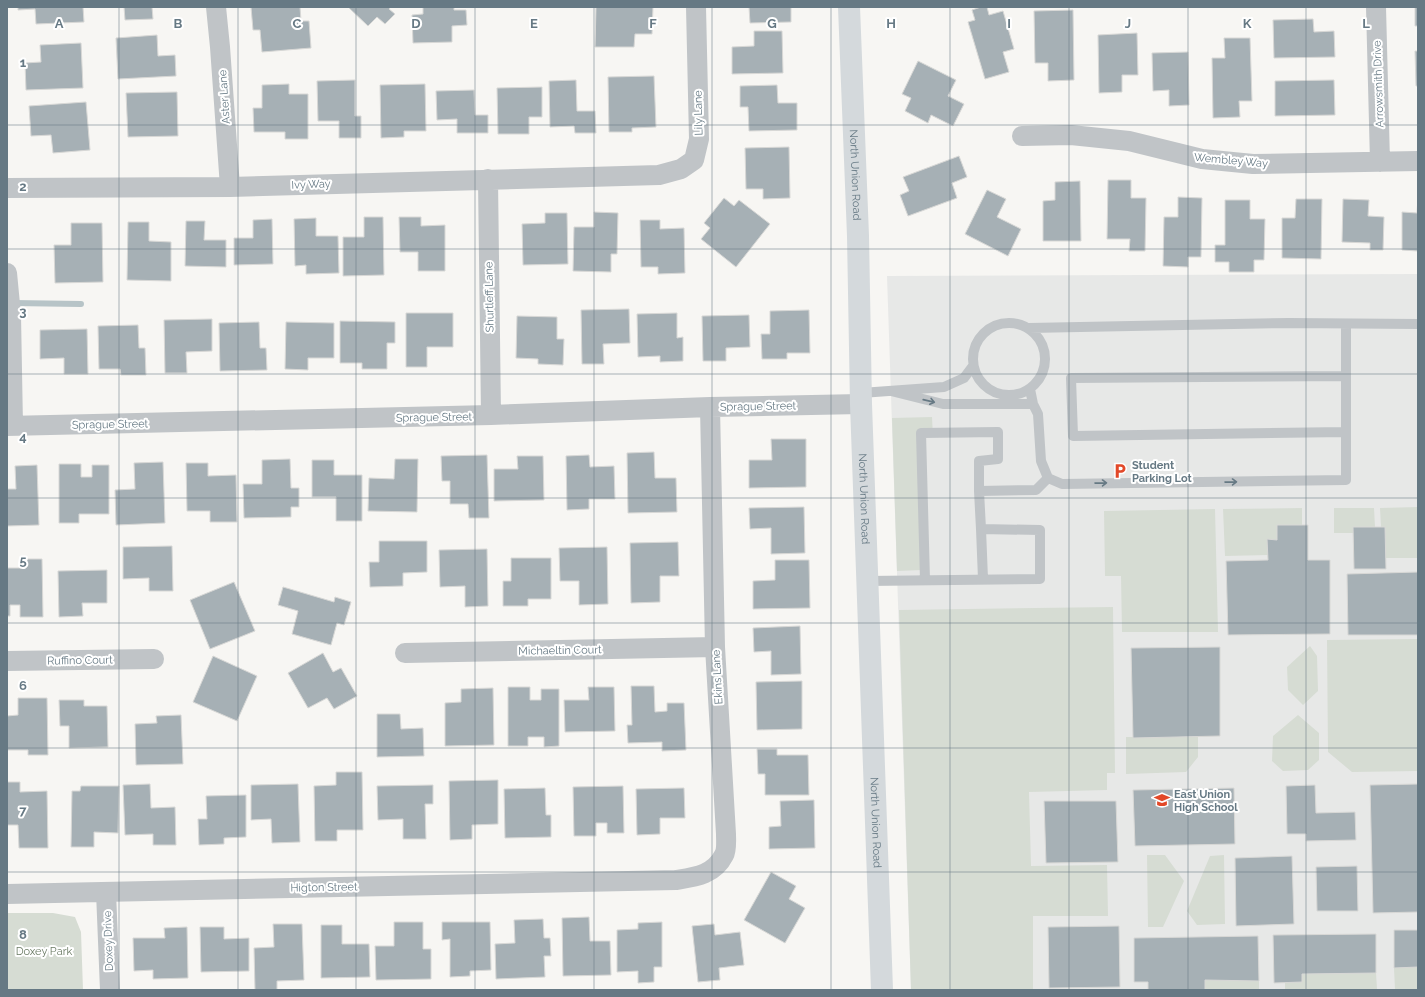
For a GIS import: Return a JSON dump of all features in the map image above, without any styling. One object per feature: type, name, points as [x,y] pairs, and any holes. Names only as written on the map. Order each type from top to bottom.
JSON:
[{"type":"street","name":"Aster Lane","points":[[216,7],[230,187]]},
{"type":"street","name":"Lily Lane","points":[[615,176],[659,174],[681,170],[694,160],[699,139],[696,7]]},
{"type":"street","name":"North Union Road","points":[[849,7],[858,236],[861,399],[882,990]]},
{"type":"street","name":"Arrowsmith Drive","points":[[1376,7],[1380,162]]},
{"type":"street","name":"Wembley Way","points":[[1022,136],[1071,135],[1129,141],[1202,159],[1253,164],[1418,161]]},
{"type":"street","name":"Ivy Way","points":[[7,188],[230,187],[615,176]]},
{"type":"street","name":"Shurtleff Lane","points":[[488,179],[491,416]]},
{"type":"street","points":[[7,273],[11,315],[10,426]]},
{"type":"street","name":"Sprague Street","points":[[10,426],[491,416],[861,399]]},
{"type":"street","name":"Ekins Lane","points":[[641,881],[676,880],[703,875],[715,867],[725,854],[726,834],[715,647],[710,407]]},
{"type":"street","name":"Michaeltin Court","points":[[405,653],[715,647]]},
{"type":"street","name":"Ruffino Court","points":[[7,661],[154,659]]},
{"type":"street","name":"Higton Street","points":[[7,894],[641,881]]},
{"type":"street","name":"Doxey Drive","points":[[106,892],[110,990]]},
{"type":"lane","points":[[1029,328],[1038,336],[1044,347],[1046,358],[1044,370],[1039,381],[1030,389],[1019,394],[1007,396],[995,392],[985,386],[977,377],[973,366],[973,353],[977,342],[984,332],[994,326],[1006,323],[1018,324],[1029,328],[1281,323],[1418,324]]},
{"type":"lane","points":[[1030,389],[1038,414],[1041,461],[1048,478],[1062,484],[1346,480],[1346,324]]},
{"type":"lane","points":[[861,399],[891,392],[944,387],[964,378],[973,366]]},
{"type":"lane","points":[[1346,376],[1071,378],[1073,436],[1346,432]]},
{"type":"lane","points":[[891,392],[943,404],[1034,404]]},
{"type":"lane","points":[[925,580],[921,433],[998,432],[998,459],[979,461],[983,579]]},
{"type":"lane","points":[[979,491],[1036,490],[1048,478]]},
{"type":"lane","points":[[867,581],[1040,579],[1040,530],[981,529]]},
{"type":"shaded area","name":"East Union High School","points":[[1418,274],[1418,990],[911,990],[887,276]]},
{"type":"green space","points":[[932,417],[933,437],[917,438],[922,570],[897,571],[892,418]]},
{"type":"green space","points":[[1418,507],[1418,558],[1386,558],[1385,527],[1381,527],[1380,508]]},
{"type":"green space","points":[[1302,508],[1302,525],[1277,526],[1277,540],[1267,539],[1268,555],[1225,556],[1223,509]]},
{"type":"green space","points":[[1334,508],[1374,508],[1375,527],[1353,533],[1334,533]]},
{"type":"green space","points":[[1215,509],[1218,632],[1122,632],[1121,576],[1105,576],[1104,511]]},
{"type":"green space","points":[[1113,607],[1115,773],[1107,773],[1107,790],[1029,792],[1031,866],[1107,865],[1108,916],[1033,916],[1033,990],[911,990],[899,610]]},
{"type":"green space","points":[[1418,639],[1418,771],[1352,772],[1328,752],[1327,640]]},
{"type":"green space","points":[[1310,646],[1317,656],[1318,691],[1303,705],[1288,690],[1287,667]]},
{"type":"green space","points":[[1298,715],[1319,733],[1319,760],[1308,770],[1283,771],[1272,761],[1273,736]]},
{"type":"green space","points":[[1126,737],[1198,737],[1198,757],[1186,772],[1126,774]]},
{"type":"green space","points":[[1147,855],[1165,855],[1184,881],[1163,927],[1148,927]]},
{"type":"green space","points":[[1224,855],[1225,924],[1197,925],[1187,911],[1210,856]]},
{"type":"green space","name":"Doxey Park","points":[[7,913],[53,913],[75,917],[81,932],[83,990],[7,990]]},
{"type":"green space","points":[[1418,967],[1418,989],[1395,989],[1394,968]]},
{"type":"green space","points":[[1376,973],[1377,989],[1285,990],[1285,983],[1302,982],[1302,974]]},
{"type":"green space","points":[[1205,980],[1259,981],[1259,990],[1205,990]]},
{"type":"building","points":[[18,7],[83,7],[84,22],[36,24],[35,9],[18,10]]},
{"type":"building","points":[[124,7],[152,7],[153,19],[125,20]]},
{"type":"building","points":[[251,7],[300,7],[301,21],[309,21],[311,48],[262,52],[260,30],[253,30]]},
{"type":"building","points":[[348,7],[391,7],[389,9],[395,14],[385,24],[377,17],[368,26]]},
{"type":"building","points":[[423,7],[454,7],[454,10],[466,10],[467,25],[452,26],[452,42],[413,43],[412,15],[423,14]]},
{"type":"building","points":[[596,7],[653,7],[652,34],[635,34],[634,47],[595,47]]},
{"type":"building","points":[[749,7],[791,7],[791,22],[750,23]]},
{"type":"building","points":[[987,7],[989,15],[1003,11],[1014,49],[1003,52],[1009,72],[985,79],[968,22],[975,20],[972,10]]},
{"type":"building","points":[[1415,7],[1418,7],[1418,26],[1415,26]]},
{"type":"building","points":[[1073,10],[1074,80],[1048,81],[1048,63],[1035,63],[1034,11]]},
{"type":"building","points":[[1313,19],[1314,32],[1334,31],[1335,57],[1274,58],[1273,20]]},
{"type":"building","points":[[754,31],[782,31],[783,73],[732,74],[732,47],[754,46]]},
{"type":"building","points":[[1137,33],[1138,75],[1122,75],[1122,92],[1099,93],[1098,35]]},
{"type":"building","points":[[157,35],[158,56],[175,55],[176,76],[118,79],[116,38]]},
{"type":"building","points":[[1224,38],[1250,38],[1252,101],[1239,101],[1240,117],[1213,118],[1212,58],[1225,58]]},
{"type":"building","points":[[81,43],[83,88],[26,90],[25,63],[41,62],[40,45]]},
{"type":"building","points":[[1415,51],[1418,51],[1418,86],[1416,86]]},
{"type":"building","points":[[1188,52],[1189,105],[1169,106],[1169,90],[1153,91],[1152,53]]},
{"type":"building","points":[[918,61],[956,80],[948,96],[964,104],[953,126],[931,115],[928,123],[905,111],[911,98],[902,94]]},
{"type":"building","points":[[654,76],[656,127],[632,128],[632,132],[609,132],[608,77]]},
{"type":"building","points":[[355,80],[355,116],[361,116],[361,138],[339,138],[339,121],[318,121],[317,81]]},
{"type":"building","points":[[576,80],[577,111],[595,111],[596,133],[575,133],[574,126],[550,127],[549,81]]},
{"type":"building","points":[[1334,80],[1335,115],[1275,116],[1275,81]]},
{"type":"building","points":[[289,84],[289,94],[308,94],[308,139],[285,139],[285,132],[254,132],[253,108],[262,108],[262,85]]},
{"type":"building","points":[[425,84],[426,131],[404,131],[404,137],[381,138],[380,85]]},
{"type":"building","points":[[777,85],[778,103],[797,103],[797,130],[749,131],[748,107],[740,107],[740,86]]},
{"type":"building","points":[[542,87],[542,117],[529,117],[529,134],[498,134],[497,88]]},
{"type":"building","points":[[474,90],[475,115],[488,115],[488,133],[457,133],[457,119],[437,120],[436,91]]},
{"type":"building","points":[[177,92],[178,136],[128,137],[126,93]]},
{"type":"building","points":[[86,102],[90,150],[53,153],[51,135],[31,136],[29,106]]},
{"type":"building","points":[[789,147],[790,198],[763,199],[763,189],[746,189],[745,148]]},
{"type":"building","points":[[959,156],[967,177],[952,183],[957,198],[908,216],[900,195],[909,191],[903,177]]},
{"type":"building","points":[[1108,180],[1131,180],[1131,198],[1146,198],[1145,251],[1129,251],[1130,239],[1107,239]]},
{"type":"building","points":[[1080,181],[1081,241],[1043,241],[1043,201],[1055,200],[1055,182]]},
{"type":"building","points":[[987,190],[1006,199],[997,217],[1021,229],[1008,256],[965,234]]},
{"type":"building","points":[[1178,197],[1202,198],[1201,257],[1188,257],[1188,267],[1163,266],[1164,217],[1178,217]]},
{"type":"building","points":[[1418,197],[1418,251],[1402,250],[1402,212],[1417,213]]},
{"type":"building","points":[[724,198],[734,206],[739,200],[770,224],[736,267],[701,239],[710,228],[704,223]]},
{"type":"building","points":[[1296,199],[1322,199],[1321,259],[1282,258],[1282,218],[1295,218]]},
{"type":"building","points":[[1343,199],[1369,200],[1368,216],[1384,217],[1383,250],[1370,250],[1370,243],[1342,242]]},
{"type":"building","points":[[1225,200],[1250,200],[1250,219],[1265,219],[1264,260],[1254,260],[1254,272],[1229,272],[1229,262],[1215,262],[1215,245],[1225,245]]},
{"type":"building","points":[[594,212],[618,213],[617,254],[611,254],[611,272],[573,271],[574,227],[594,227]]},
{"type":"building","points":[[545,213],[567,213],[568,264],[523,265],[522,224],[545,223]]},
{"type":"building","points":[[364,217],[383,217],[384,275],[343,276],[343,237],[364,237]]},
{"type":"building","points":[[399,217],[421,217],[421,226],[445,225],[445,271],[418,271],[418,252],[400,252]]},
{"type":"building","points":[[316,218],[316,236],[338,236],[339,273],[306,274],[306,265],[295,266],[294,219]]},
{"type":"building","points":[[272,219],[273,264],[234,265],[234,238],[253,238],[253,220]]},
{"type":"building","points":[[640,220],[660,220],[660,229],[684,228],[685,273],[658,274],[658,267],[641,267]]},
{"type":"building","points":[[186,221],[205,221],[204,240],[226,240],[226,267],[185,266]]},
{"type":"building","points":[[128,222],[149,222],[149,241],[171,242],[171,281],[127,280]]},
{"type":"building","points":[[71,223],[102,223],[103,282],[55,283],[54,245],[71,245]]},
{"type":"building","points":[[629,309],[630,343],[603,344],[604,364],[582,364],[581,310]]},
{"type":"building","points":[[809,310],[810,353],[787,353],[787,359],[762,359],[761,334],[770,334],[770,311]]},
{"type":"building","points":[[406,313],[453,313],[453,347],[427,347],[427,367],[406,367]]},
{"type":"building","points":[[677,313],[677,338],[683,337],[683,361],[660,362],[660,356],[638,357],[637,314]]},
{"type":"building","points":[[749,315],[750,347],[726,348],[726,361],[703,361],[702,316]]},
{"type":"building","points":[[517,316],[557,317],[557,339],[564,339],[563,365],[538,364],[538,359],[516,358]]},
{"type":"building","points":[[212,319],[212,351],[186,352],[187,373],[165,373],[164,320]]},
{"type":"building","points":[[340,321],[395,322],[395,343],[387,343],[387,369],[362,369],[362,363],[340,363]]},
{"type":"building","points":[[259,322],[260,348],[266,348],[267,370],[220,371],[219,323]]},
{"type":"building","points":[[286,322],[334,323],[334,358],[308,358],[308,370],[285,369]]},
{"type":"building","points":[[138,325],[139,348],[145,348],[146,375],[121,375],[120,369],[99,369],[98,326]]},
{"type":"building","points":[[87,329],[88,374],[64,374],[64,358],[40,359],[40,330]]},
{"type":"building","points":[[771,439],[806,439],[806,487],[749,488],[749,460],[772,460]]},
{"type":"building","points":[[654,452],[655,478],[676,478],[677,512],[628,513],[627,453]]},
{"type":"building","points":[[487,455],[489,518],[469,518],[468,504],[450,504],[450,481],[442,481],[441,456]]},
{"type":"building","points":[[589,455],[590,467],[614,466],[615,499],[589,499],[589,509],[567,510],[566,456]]},
{"type":"building","points":[[517,456],[543,456],[544,500],[494,501],[494,469],[518,469]]},
{"type":"building","points":[[290,459],[291,488],[299,488],[299,507],[291,507],[291,517],[244,518],[243,484],[262,484],[262,460]]},
{"type":"building","points":[[395,459],[418,459],[417,512],[368,511],[369,478],[394,479]]},
{"type":"building","points":[[312,460],[334,460],[334,475],[362,475],[362,521],[336,521],[336,497],[312,497]]},
{"type":"building","points":[[163,462],[165,523],[116,525],[115,490],[135,489],[134,463]]},
{"type":"building","points":[[186,463],[208,463],[208,476],[236,475],[237,522],[210,522],[210,511],[187,511]]},
{"type":"building","points":[[59,464],[81,464],[81,477],[92,477],[92,465],[109,465],[109,514],[79,514],[79,523],[59,523]]},
{"type":"building","points":[[37,465],[39,525],[7,526],[7,489],[16,489],[15,466]]},
{"type":"building","points":[[804,507],[805,553],[771,554],[771,528],[750,529],[749,508]]},
{"type":"building","points":[[1277,525],[1308,525],[1308,560],[1330,560],[1330,634],[1228,635],[1226,561],[1268,560],[1267,539],[1277,540]]},
{"type":"building","points":[[1353,527],[1385,527],[1386,569],[1354,569]]},
{"type":"building","points":[[379,541],[427,541],[427,572],[403,573],[403,586],[370,587],[369,562],[379,562]]},
{"type":"building","points":[[678,542],[679,576],[660,576],[660,602],[631,603],[630,543]]},
{"type":"building","points":[[172,546],[173,591],[149,591],[149,578],[123,579],[123,547]]},
{"type":"building","points":[[607,547],[608,604],[579,605],[579,581],[560,581],[559,548]]},
{"type":"building","points":[[487,549],[488,606],[465,607],[465,586],[440,587],[439,550]]},
{"type":"building","points":[[511,558],[551,558],[551,599],[528,599],[528,606],[503,606],[503,581],[511,581]]},
{"type":"building","points":[[21,559],[42,559],[43,617],[20,617],[20,605],[10,605],[10,616],[7,616],[7,568],[21,568]]},
{"type":"building","points":[[775,560],[809,560],[810,608],[753,609],[753,581],[775,580]]},
{"type":"building","points":[[107,570],[107,603],[82,603],[83,616],[59,617],[58,571]]},
{"type":"building","points":[[1418,572],[1418,635],[1348,635],[1347,574]]},
{"type":"building","points":[[234,582],[255,631],[210,649],[190,600]]},
{"type":"building","points":[[283,587],[334,602],[335,597],[351,602],[344,625],[337,623],[331,645],[292,634],[298,611],[278,605]]},
{"type":"building","points":[[800,626],[801,674],[771,675],[771,651],[754,652],[753,628]]},
{"type":"building","points":[[1220,647],[1220,736],[1133,738],[1131,648]]},
{"type":"building","points":[[323,653],[333,672],[341,668],[357,696],[334,709],[327,698],[308,708],[288,673]]},
{"type":"building","points":[[213,656],[257,676],[237,721],[193,702]]},
{"type":"building","points":[[802,681],[802,729],[757,730],[756,682]]},
{"type":"building","points":[[631,686],[654,686],[655,712],[667,711],[667,703],[684,703],[686,750],[662,751],[662,742],[628,743],[627,725],[632,725]]},
{"type":"building","points":[[508,687],[530,687],[530,700],[541,700],[541,689],[559,689],[559,746],[544,747],[544,737],[528,737],[528,746],[508,746]]},
{"type":"building","points":[[588,687],[614,687],[615,731],[565,732],[564,700],[589,700]]},
{"type":"building","points":[[493,688],[494,745],[445,746],[445,703],[461,702],[461,689]]},
{"type":"building","points":[[18,698],[47,698],[48,755],[28,755],[28,750],[7,750],[7,716],[18,715]]},
{"type":"building","points":[[59,700],[84,700],[84,706],[107,706],[108,747],[69,748],[69,726],[60,726]]},
{"type":"building","points":[[377,714],[400,714],[401,729],[423,728],[424,756],[377,757]]},
{"type":"building","points":[[181,715],[183,764],[136,765],[135,724],[157,723],[156,716]]},
{"type":"building","points":[[757,749],[777,749],[777,755],[808,755],[809,795],[765,795],[765,774],[758,774]]},
{"type":"building","points":[[336,772],[362,772],[363,830],[337,830],[337,841],[315,841],[314,786],[336,785]]},
{"type":"building","points":[[498,780],[498,824],[472,825],[472,839],[450,840],[449,781]]},
{"type":"building","points":[[7,782],[20,782],[20,792],[47,791],[48,848],[19,848],[18,825],[7,825]]},
{"type":"building","points":[[150,784],[151,808],[175,807],[176,845],[153,845],[153,834],[125,835],[123,785]]},
{"type":"building","points":[[298,784],[300,842],[272,843],[271,819],[251,820],[251,785]]},
{"type":"building","points":[[1418,784],[1418,912],[1373,913],[1370,785]]},
{"type":"building","points":[[433,785],[433,804],[425,804],[426,839],[403,839],[403,819],[378,820],[377,786]]},
{"type":"building","points":[[1315,785],[1316,813],[1355,812],[1356,840],[1306,841],[1306,834],[1287,834],[1286,786]]},
{"type":"building","points":[[81,786],[119,786],[118,833],[94,832],[94,847],[71,847],[72,791],[80,791]]},
{"type":"building","points":[[623,786],[624,833],[607,833],[607,823],[596,823],[596,836],[574,836],[573,787]]},
{"type":"building","points":[[545,788],[546,815],[551,815],[551,837],[505,838],[504,789]]},
{"type":"building","points":[[684,788],[685,818],[660,818],[660,834],[637,835],[636,789]]},
{"type":"building","points":[[1234,788],[1235,844],[1135,846],[1133,790]]},
{"type":"building","points":[[246,795],[246,837],[224,838],[224,844],[199,845],[198,819],[207,819],[206,796]]},
{"type":"building","points":[[814,800],[815,848],[769,849],[769,827],[781,826],[780,801]]},
{"type":"building","points":[[1044,801],[1116,801],[1118,862],[1046,863]]},
{"type":"building","points":[[1292,856],[1294,924],[1236,926],[1235,858]]},
{"type":"building","points":[[1357,866],[1358,911],[1317,911],[1316,867]]},
{"type":"building","points":[[771,872],[796,886],[789,899],[805,908],[785,943],[744,920]]},
{"type":"building","points":[[589,917],[590,941],[610,941],[611,975],[563,976],[562,918]]},
{"type":"building","points":[[543,919],[544,938],[550,938],[551,956],[544,956],[545,977],[496,979],[495,944],[515,943],[514,920]]},
{"type":"building","points":[[394,922],[423,922],[423,949],[431,949],[431,979],[376,980],[375,946],[394,946]]},
{"type":"building","points":[[442,922],[490,922],[491,970],[470,971],[470,976],[450,977],[450,939],[442,940]]},
{"type":"building","points":[[662,922],[662,967],[654,967],[654,982],[638,983],[638,971],[617,972],[617,930],[638,929],[638,923]]},
{"type":"building","points":[[273,924],[302,924],[304,980],[277,981],[277,990],[255,990],[254,948],[274,947]]},
{"type":"building","points":[[714,924],[715,935],[740,932],[744,965],[719,968],[720,980],[698,982],[692,926]]},
{"type":"building","points":[[321,925],[342,925],[342,944],[369,944],[370,977],[321,978]]},
{"type":"building","points":[[1119,926],[1120,987],[1049,988],[1048,927]]},
{"type":"building","points":[[187,927],[188,978],[153,979],[153,970],[134,971],[133,938],[165,938],[164,928]]},
{"type":"building","points":[[200,927],[224,927],[224,939],[249,938],[249,971],[201,972]]},
{"type":"building","points":[[1394,930],[1418,930],[1418,967],[1394,968]]},
{"type":"building","points":[[1376,934],[1376,973],[1302,974],[1302,982],[1274,983],[1273,935]]},
{"type":"building","points":[[1258,936],[1259,981],[1205,980],[1205,990],[1148,990],[1148,982],[1134,982],[1134,938]]},
{"type":"waterway","points":[[12,303],[81,304]]},
{"type":"place","name":"Student Parking Lot","points":[[1120,471]]},
{"type":"place","name":"East Union High School","points":[[1162,800]]}]
